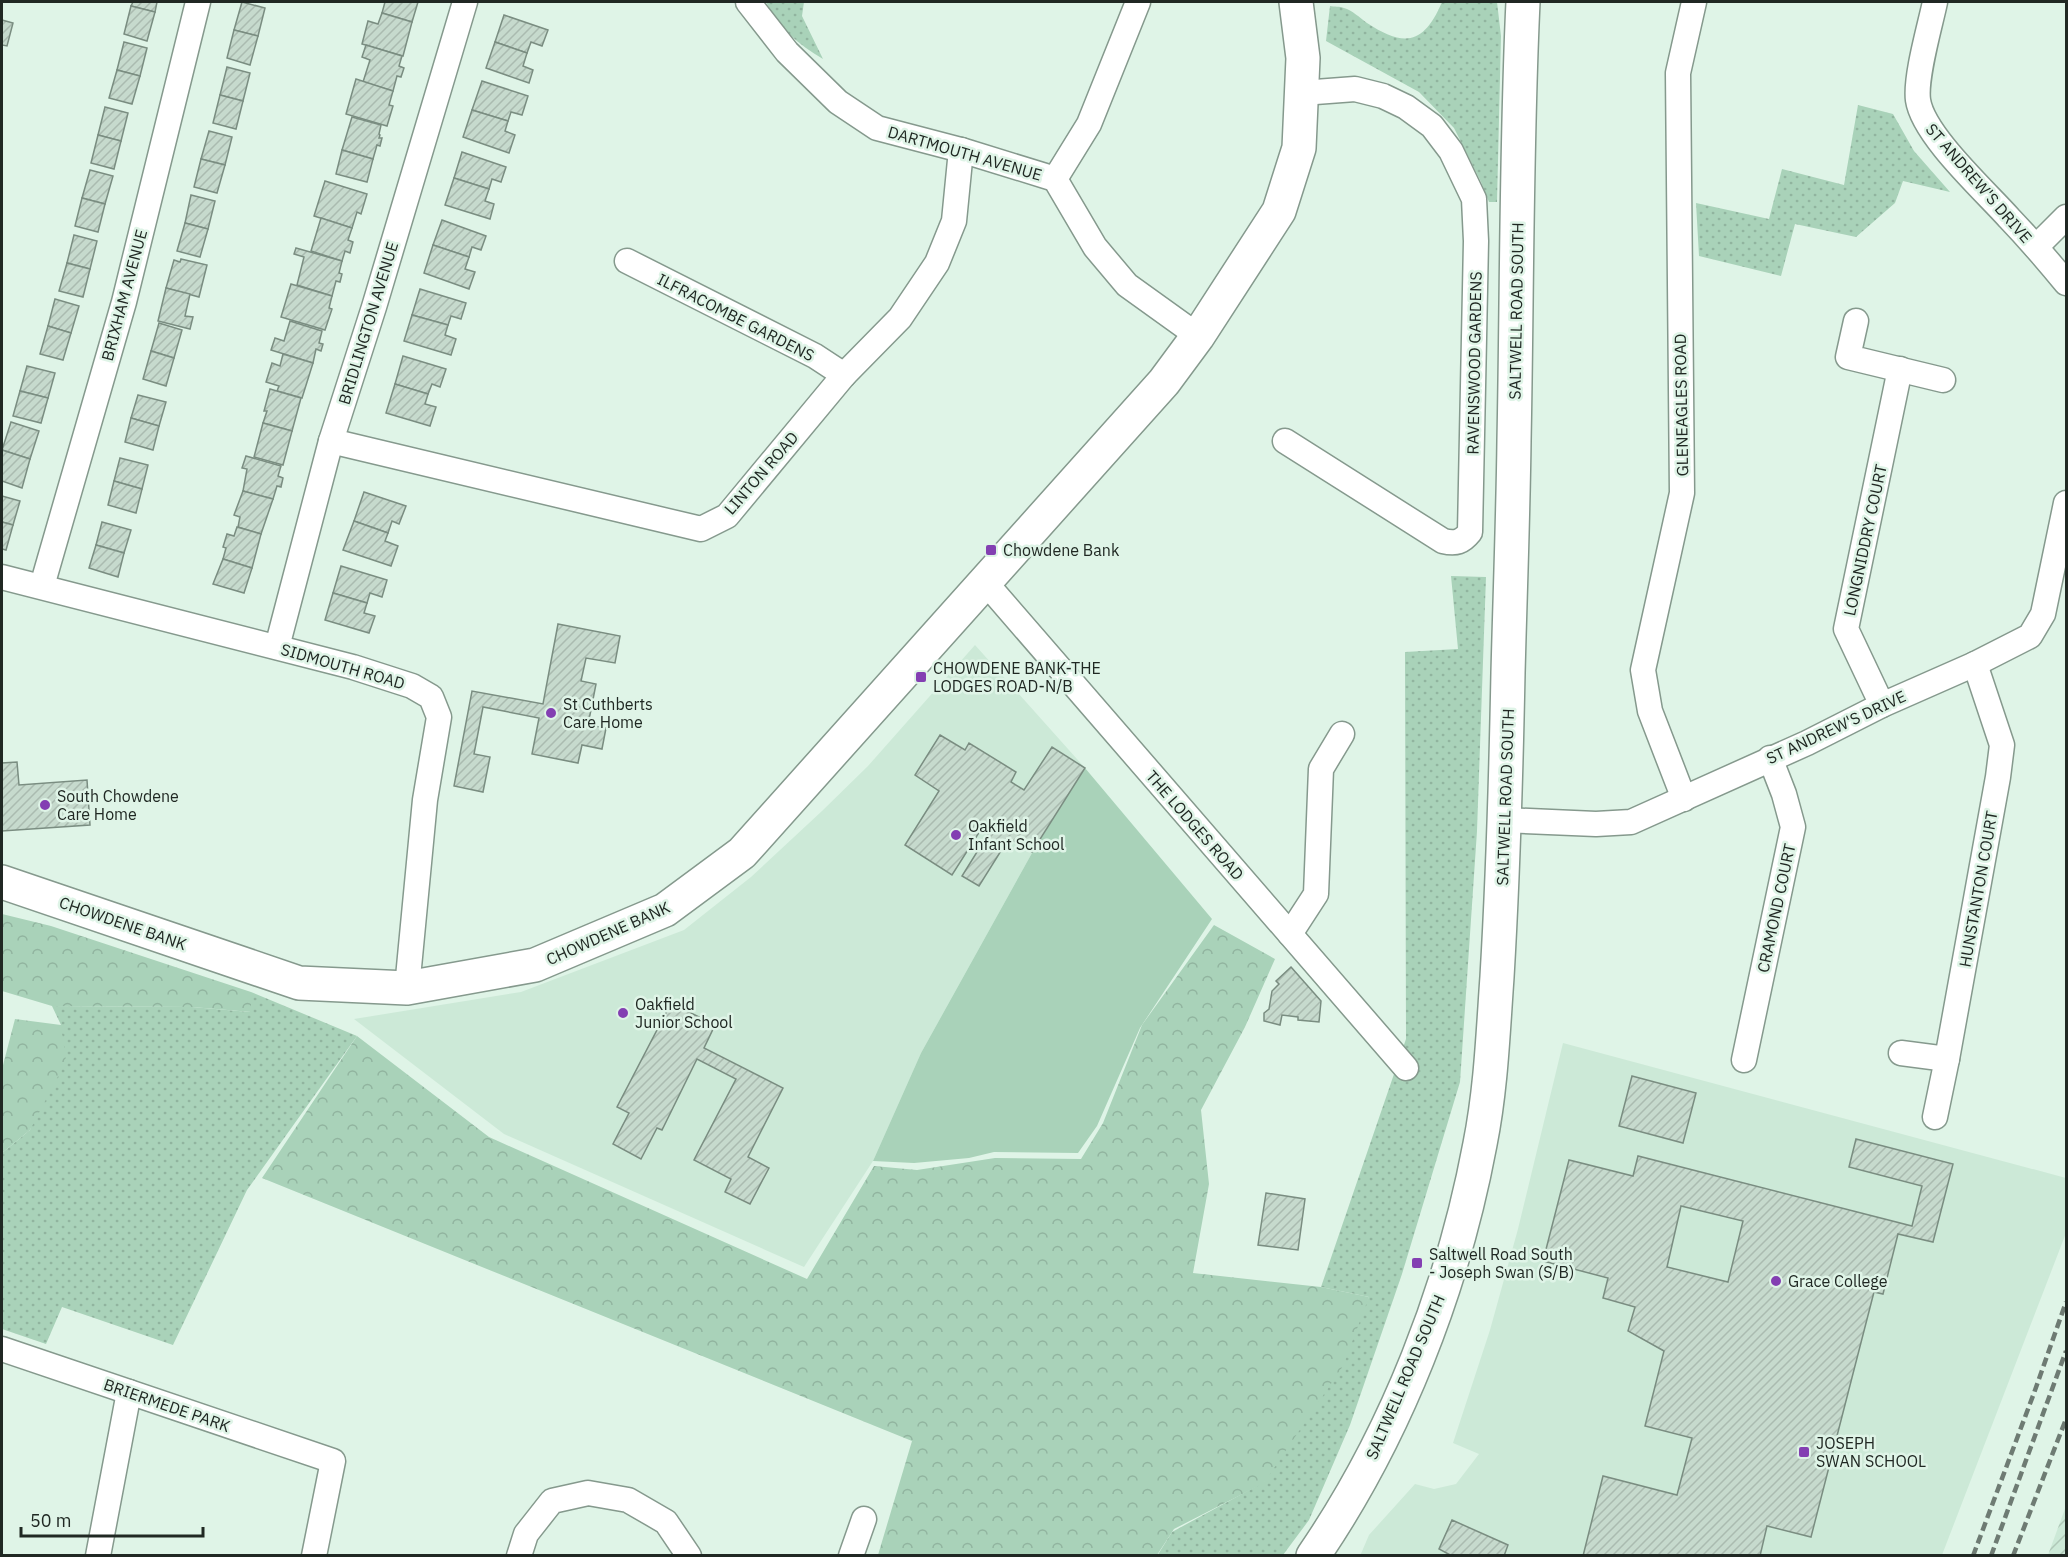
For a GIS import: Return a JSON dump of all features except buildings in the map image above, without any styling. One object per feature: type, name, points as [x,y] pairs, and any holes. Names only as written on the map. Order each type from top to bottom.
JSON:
[{"type":"street","name":"BRIXHAM AVENUE","points":[[42,586],[124,302],[198,2]]},
{"type":"street","name":"BRIDLINGTON AVENUE","points":[[277,647],[331,441],[374,307],[465,2]]},
{"type":"street","name":"DARTMOUTH AVENUE","points":[[748,2],[787,52],[838,102],[878,128],[961,150],[1055,179],[1095,247],[1127,285],[1198,336]]},
{"type":"street","points":[[1055,179],[1089,124],[1138,2]]},
{"type":"street","name":"CHOWDENE BANK","points":[[2,882],[299,983],[407,988],[535,965],[665,910],[742,853],[1164,382],[1198,336],[1279,211],[1299,148],[1303,58],[1296,2]]},
{"type":"street","name":"SALTWELL ROAD SOUTH","points":[[1313,1556],[1333,1527],[1378,1446],[1421,1349],[1451,1268],[1465,1218],[1481,1141],[1491,1073],[1504,820],[1523,2]]},
{"type":"street","name":"GLENEAGLES ROAD","points":[[1684,799],[1650,711],[1643,670],[1682,493],[1678,74],[1694,2]]},
{"type":"street","name":"ST ANDREW'S DRIVE","points":[[1935,2],[1918,82],[1918,100],[1924,120],[1940,142],[2067,283]]},
{"type":"street","name":"RAVENSWOOD GARDENS","points":[[1285,441],[1443,541],[1455,543],[1464,540],[1470,532],[1476,241],[1474,199],[1451,150],[1432,126],[1406,107],[1383,96],[1355,89],[1302,93]]},
{"type":"street","name":"LINTON ROAD","points":[[331,441],[701,529],[727,516],[844,375],[900,318],[937,263],[954,221],[961,150]]},
{"type":"street","points":[[2036,248],[2067,217]]},
{"type":"street","name":"ILFRACOMBE GARDENS","points":[[627,261],[814,356],[844,375]]},
{"type":"street","points":[[1856,321],[1848,357],[1943,380]]},
{"type":"street","name":"LONGNIDDRY COURT","points":[[1882,705],[1846,629],[1900,369]]},
{"type":"street","name":"ST ANDREW'S DRIVE","points":[[1504,820],[1596,824],[1631,822],[1807,743],[1882,705],[1975,664],[2030,636],[2043,614],[2067,503]]},
{"type":"street","name":"SIDMOUTH ROAD","points":[[2,577],[277,647],[412,686],[431,697],[440,717],[425,800],[407,988]]},
{"type":"street","name":"THE LODGES ROAD","points":[[985,582],[1406,1068]]},
{"type":"street","name":"HUNSTANTON COURT","points":[[1935,1117],[1998,777],[2002,744],[1975,664]]},
{"type":"street","points":[[1290,934],[1316,894],[1321,769],[1342,734]]},
{"type":"street","name":"CRAMOND COURT","points":[[1744,1060],[1793,827],[1785,794],[1770,758]]},
{"type":"street","points":[[1901,1053],[1947,1059]]},
{"type":"street","name":"BRIERMEDE PARK","points":[[2,1349],[333,1461],[314,1556]]},
{"type":"street","points":[[98,1556],[129,1392]]},
{"type":"street","points":[[519,1556],[526,1534],[552,1501],[588,1493],[628,1500],[666,1522],[689,1556]]},
{"type":"street","points":[[851,1556],[864,1520]]},
{"type":"shaded area","name":"Oakfield Junior School","points":[[975,645],[1085,768],[1032,853],[921,1053],[873,1161],[804,1267],[504,1134],[354,1019],[521,992],[684,930],[751,877],[868,766]]},
{"type":"shaded area","name":"Grace College","points":[[1563,1043],[2066,1178],[2066,1233],[1942,1555],[1360,1556],[1369,1535],[1415,1484],[1434,1489],[1456,1484],[1479,1454],[1453,1443],[1490,1330],[1518,1229]]},
{"type":"shaded area","points":[[2066,1506],[2066,1555],[2048,1555]]},
{"type":"green space","points":[[766,2],[804,2],[802,16],[823,59],[790,35]]},
{"type":"green space","points":[[1442,2],[1497,2],[1501,36],[1497,202],[1489,202],[1454,128],[1419,92],[1326,41],[1330,6],[1347,9],[1380,31],[1392,36],[1412,38],[1428,27]]},
{"type":"green space","points":[[1858,105],[1893,114],[1914,151],[1950,192],[1903,181],[1895,203],[1856,237],[1795,224],[1781,276],[1699,256],[1696,203],[1769,219],[1782,169],[1844,185]]},
{"type":"green space","points":[[1451,576],[1486,577],[1477,831],[1460,1082],[1402,1274],[1350,1425],[1309,1520],[1283,1555],[1157,1556],[1172,1532],[1264,1482],[1369,1297],[1321,1287],[1406,1039],[1405,652],[1458,649]]},
{"type":"green space","points":[[1085,768],[1212,919],[1140,1028],[1097,1126],[1078,1153],[994,1152],[969,1158],[914,1163],[873,1161],[921,1053],[1032,853]]},
{"type":"green space","points":[[2,914],[51,926],[251,992],[251,1012],[192,1007],[52,1006],[2,991]]},
{"type":"green space","points":[[1214,925],[1275,959],[1245,1027],[1201,1110],[1209,1184],[1193,1273],[1321,1287],[1369,1297],[1343,1366],[1264,1483],[1174,1529],[1157,1555],[878,1555],[912,1441],[262,1178],[357,1036],[489,1137],[807,1279],[874,1166],[917,1170],[995,1158],[1081,1159],[1103,1123],[1142,1025]]},
{"type":"green space","points":[[251,992],[357,1036],[247,1190],[173,1345],[62,1307],[46,1344],[2,1329],[2,1153],[30,1130],[61,1025],[52,1006],[192,1007],[250,1012]]},
{"type":"green space","points":[[15,1019],[61,1025],[66,1061],[30,1130],[2,1153],[2,1069]]},
{"type":"railway","points":[[1973,1556],[2066,1302]]},
{"type":"railway","points":[[1991,1556],[2066,1351]]},
{"type":"railway","points":[[2013,1556],[2066,1419]]},
{"type":"place","name":"Chowdene Bank","points":[[991,550]]},
{"type":"place","name":"CHOWDENE BANK-THE LODGES ROAD-N/B","points":[[921,677]]},
{"type":"place","name":"St Cuthberts Care Home","points":[[551,713]]},
{"type":"place","name":"South Chowdene Care Home","points":[[45,805]]},
{"type":"place","name":"Oakfield Infant School","points":[[956,835]]},
{"type":"place","name":"Oakfield Junior School","points":[[623,1013]]},
{"type":"place","name":"Saltwell Road South - Joseph Swan (S/B)","points":[[1417,1263]]},
{"type":"place","name":"Grace College","points":[[1776,1281]]},
{"type":"place","name":"JOSEPH SWAN SCHOOL","points":[[1804,1452]]}]
